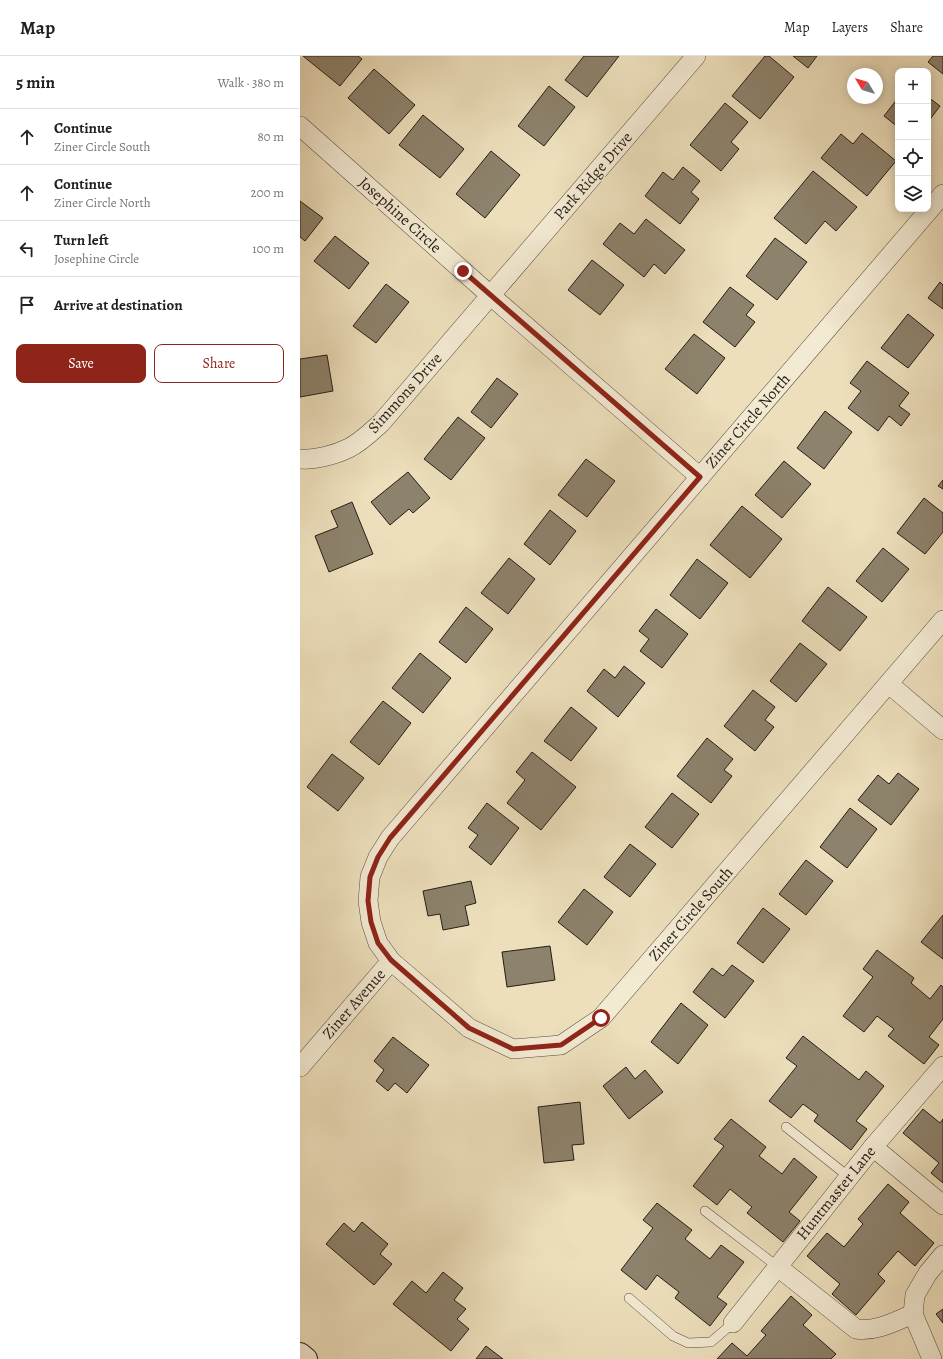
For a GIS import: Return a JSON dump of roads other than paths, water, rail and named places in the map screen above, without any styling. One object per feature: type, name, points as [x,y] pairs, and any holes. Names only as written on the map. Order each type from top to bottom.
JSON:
[{"type":"street","name":"Park Ridge Drive","points":[[490,295],[696,56]]},
{"type":"street","name":"Josephine Circle","points":[[300,126],[490,295],[700,477]]},
{"type":"street","name":"Ziner Circle North","points":[[391,960],[378,943],[371,922],[368,901],[370,877],[378,857],[390,838],[943,194]]},
{"type":"street","name":"Simmons Drive","points":[[300,459],[308,460],[349,448],[365,437],[381,423],[490,295]]},
{"type":"street","name":"Ziner Circle South","points":[[391,960],[469,1028],[513,1049],[561,1045],[601,1018],[943,620]]},
{"type":"street","points":[[889,684],[943,730]]},
{"type":"street","name":"Ziner Avenue","points":[[300,1066],[391,960]]},
{"type":"street","name":"Huntmaster Lane","points":[[733,1323],[873,1147],[943,1066]]},
{"type":"street","points":[[873,1147],[943,1205]]},
{"type":"street","points":[[932,1359],[913,1314],[915,1295],[928,1273],[943,1256]]},
{"type":"street","points":[[778,1267],[856,1329],[866,1330],[877,1328],[913,1314]]},
{"type":"street","points":[[300,1354],[306,1359]]},
{"type":"lane","points":[[786,1127],[849,1177]]},
{"type":"lane","points":[[705,1211],[778,1267]]},
{"type":"lane","points":[[629,1298],[673,1336],[688,1343],[711,1342],[733,1323]]}]
